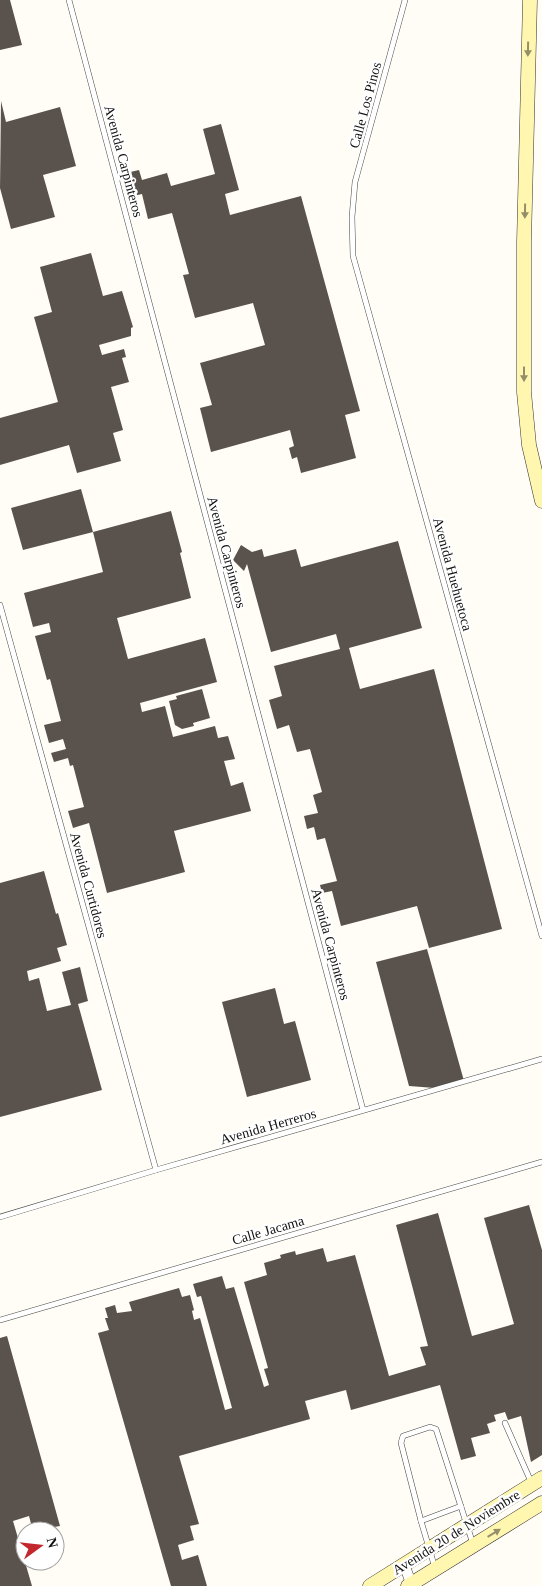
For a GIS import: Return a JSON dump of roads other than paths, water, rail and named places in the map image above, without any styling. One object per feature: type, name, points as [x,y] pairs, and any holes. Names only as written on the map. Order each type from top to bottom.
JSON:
[{"type":"main road","points":[[530,0],[524,242],[524,392],[529,445],[542,501]]},
{"type":"main road","name":"Avenida 20 de Noviembre","points":[[370,1586],[537,1481]]},
{"type":"main road","name":"Avenida 20 de Noviembre","points":[[410,1585],[542,1504]]},
{"type":"street","points":[[404,1564],[410,1585]]},
{"type":"lane","name":"Avenida Carpinteros","points":[[69,0],[363,1110]]},
{"type":"lane","name":"Calle Los Pinos","points":[[352,217],[355,182],[405,0]]},
{"type":"lane","name":"Avenida Huehuetoca","points":[[352,217],[353,256],[542,936]]},
{"type":"lane","name":"Avenida Curtidores","points":[[0,605],[156,1170]]},
{"type":"lane","name":"Avenida Herreros","points":[[0,1217],[542,1059]]},
{"type":"lane","name":"Calle Jacama","points":[[0,1320],[542,1162]]},
{"type":"lane","points":[[505,1423],[537,1481]]},
{"type":"lane","points":[[435,1569],[401,1443],[403,1436],[406,1434],[430,1427],[436,1429],[473,1545]]},
{"type":"lane","points":[[421,1521],[461,1506]]}]
